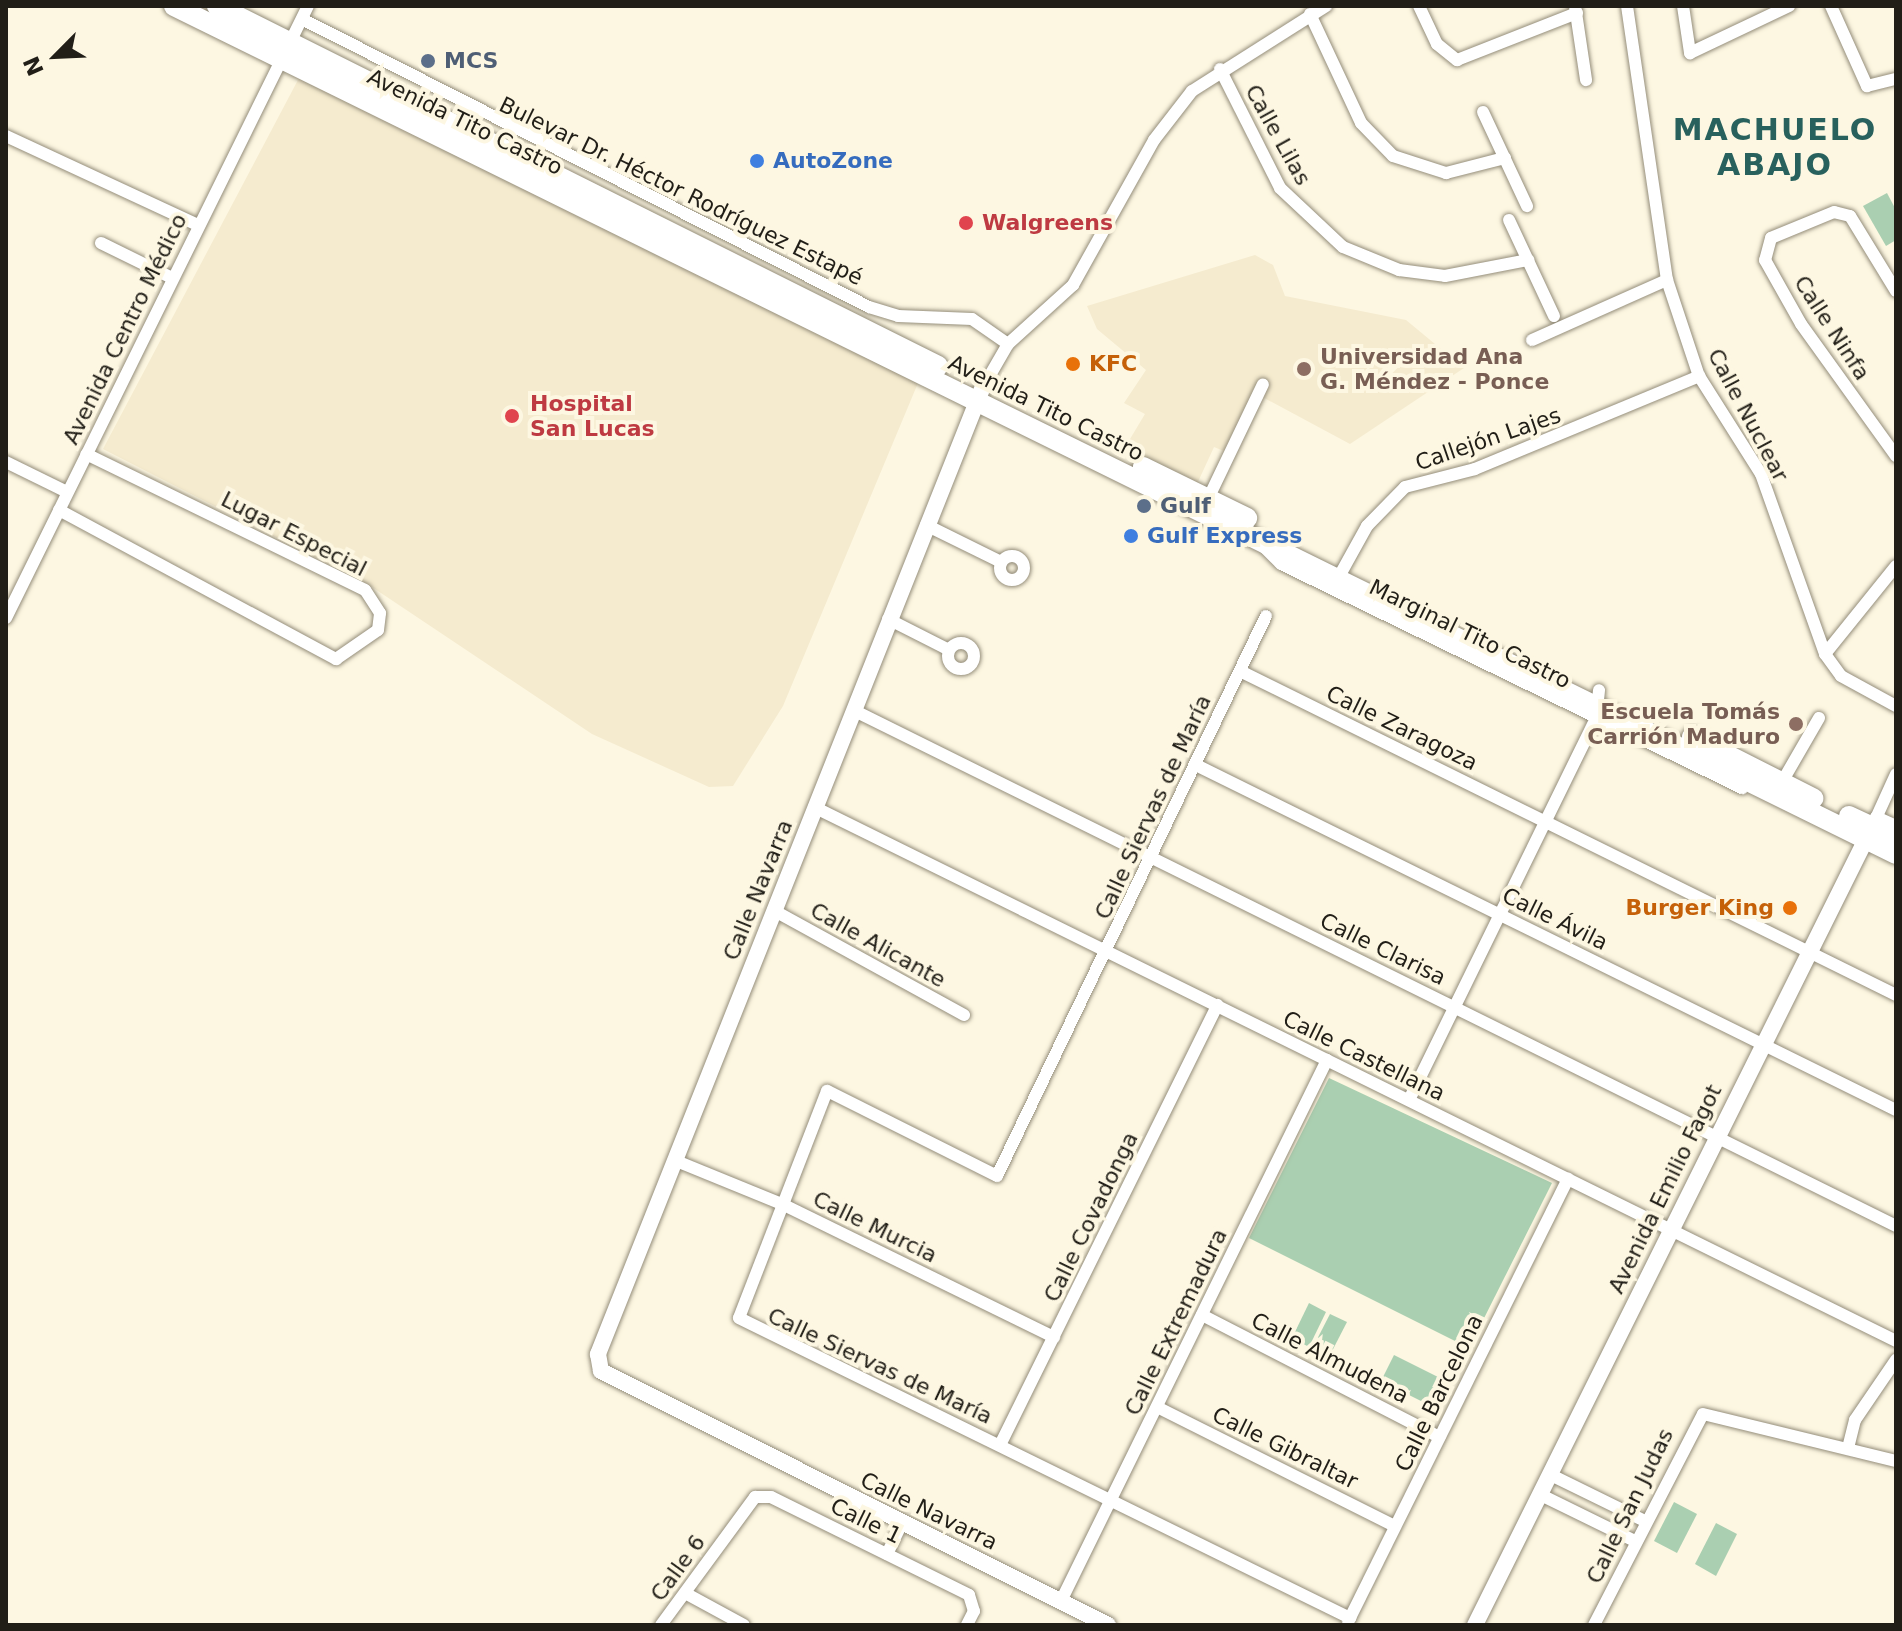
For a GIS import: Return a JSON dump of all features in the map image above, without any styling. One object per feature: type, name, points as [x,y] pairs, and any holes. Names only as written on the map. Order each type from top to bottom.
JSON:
[{"type":"main road","name":"Avenida Tito Castro","points":[[174,6],[288,52],[980,395],[1256,538],[1598,705],[1896,838]]},
{"type":"main road","name":"Avenida Tito Castro","points":[[217,6],[288,52]]},
{"type":"main road","name":"Avenida Tito Castro","points":[[980,395],[1208,499],[1338,578]]},
{"type":"main road","name":"Avenida Tito Castro","points":[[1871,828],[1896,854]]},
{"type":"street","name":"Avenida Centro Médico","points":[[6,618],[198,225],[288,52],[308,6]]},
{"type":"street","name":"Calle Navarra","points":[[1108,1625],[601,1371],[598,1354],[888,619],[980,395],[1008,344],[1073,285],[1154,140],[1220,69],[1326,6]]},
{"type":"street","points":[[1419,6],[1437,44],[1457,60],[1475,59],[1576,9],[1586,80]]},
{"type":"street","name":"Calle Nuclear","points":[[1627,6],[1667,280],[1699,376],[1761,474],[1825,654],[1841,676],[1896,706]]},
{"type":"street","points":[[1683,6],[1690,53],[1789,6]]},
{"type":"street","points":[[1831,6],[1867,86],[1896,79]]},
{"type":"street","points":[[1310,14],[1361,123],[1393,156],[1446,173],[1505,158]]},
{"type":"street","name":"Bulevar Dr. Héctor Rodríguez Estapé","points":[[302,19],[869,307],[972,319],[1008,344]]},
{"type":"street","name":"Calle Lilas","points":[[1220,69],[1280,188],[1343,247],[1399,270],[1445,276],[1528,260]]},
{"type":"street","points":[[1483,112],[1527,206]]},
{"type":"street","points":[[6,136],[198,225]]},
{"type":"street","name":"Calle Ninfa","points":[[1896,291],[1853,222],[1834,212],[1771,238],[1765,260],[1801,324],[1896,456]]},
{"type":"street","points":[[1509,220],[1554,316]]},
{"type":"street","points":[[101,243],[172,278]]},
{"type":"street","points":[[1532,340],[1667,280]]},
{"type":"street","name":"Callejón Lajes","points":[[1338,578],[1367,526],[1405,487],[1475,469],[1699,376]]},
{"type":"street","points":[[1208,499],[1263,384]]},
{"type":"street","name":"Lugar Especial","points":[[59,510],[336,659],[378,630],[380,613],[365,590],[86,454]]},
{"type":"street","points":[[6,462],[67,492]]},
{"type":"street","points":[[926,525],[1001,562]]},
{"type":"street","name":"Marginal Tito Castro","points":[[1256,538],[1269,558],[1316,581],[1338,578],[1598,705],[1720,779],[1779,788]]},
{"type":"street","points":[[1825,654],[1896,566]]},
{"type":"street","name":"Calle Siervas de María","points":[[1266,616],[997,1176],[827,1091],[739,1318],[1111,1500],[1349,1621]]},
{"type":"street","points":[[888,619],[949,650]]},
{"type":"street","name":"Calle Zaragoza","points":[[1240,671],[1896,995]]},
{"type":"street","points":[[1409,1100],[1546,822],[1598,705]]},
{"type":"street","name":"Calle Clarisa","points":[[853,710],[1896,1226]]},
{"type":"street","points":[[1779,788],[1819,718]]},
{"type":"street","name":"Calle Ávila","points":[[1196,765],[1896,1110]]},
{"type":"street","name":"Avenida Emilio Fagot","points":[[1475,1625],[1896,774]]},
{"type":"street","name":"Calle Castellana","points":[[814,807],[1896,1341]]},
{"type":"street","points":[[1871,828],[1896,826]]},
{"type":"street","name":"Calle Alicante","points":[[773,910],[964,1015]]},
{"type":"street","name":"Calle Covadonga","points":[[1000,1445],[1217,1005]]},
{"type":"street","name":"Calle Extremadura","points":[[1061,1601],[1327,1060]]},
{"type":"street","name":"Calle Murcia","points":[[674,1160],[782,1204],[1054,1337]]},
{"type":"street","name":"Calle Barcelona","points":[[1349,1621],[1568,1179]]},
{"type":"street","name":"Calle Almudena","points":[[1202,1315],[1439,1437]]},
{"type":"street","points":[[1848,1448],[1855,1420],[1896,1360]]},
{"type":"street","name":"Calle Gibraltar","points":[[1157,1407],[1395,1526]]},
{"type":"street","name":"Calle San Judas","points":[[1595,1625],[1645,1521],[1703,1414],[1896,1461]]},
{"type":"street","points":[[1549,1474],[1645,1521]]},
{"type":"street","points":[[1539,1494],[1635,1541]]},
{"type":"street","name":"Calle 1","points":[[728,1534],[755,1497],[771,1497],[969,1595],[974,1611],[967,1625]]},
{"type":"street","points":[[887,1554],[902,1523]]},
{"type":"street","name":"Calle 6","points":[[661,1625],[728,1534]]},
{"type":"street","points":[[685,1593],[744,1625]]},
{"type":"shaded area","name":"Hospital San Lucas","points":[[299,78],[918,383],[783,706],[733,786],[709,787],[592,734],[369,585],[103,449]]},
{"type":"shaded area","name":"Universidad Ana G. Méndez - Ponce","points":[[1255,255],[1273,265],[1285,296],[1406,320],[1464,368],[1350,444],[1253,392],[1224,451],[1214,447],[1197,484],[1124,449],[1145,414],[1124,403],[1146,370],[1097,329],[1087,306]]},
{"type":"green space","points":[[1887,193],[1896,210],[1896,240],[1886,246],[1863,206]]},
{"type":"green space","points":[[1329,1078],[1552,1183],[1469,1348],[1249,1238]]},
{"type":"green space","points":[[1309,1303],[1326,1312],[1309,1347],[1292,1338]]},
{"type":"green space","points":[[1330,1314],[1347,1322],[1329,1357],[1312,1349]]},
{"type":"green space","points":[[1394,1355],[1440,1378],[1427,1404],[1381,1381]]},
{"type":"green space","points":[[1674,1502],[1697,1514],[1677,1553],[1654,1541]]},
{"type":"green space","points":[[1716,1523],[1737,1534],[1716,1576],[1695,1564]]},
{"type":"place","name":"MCS","points":[[428,61]]},
{"type":"place","name":"AutoZone","points":[[757,161]]},
{"type":"place","name":"Walgreens","points":[[966,223]]},
{"type":"place","name":"KFC","points":[[1073,364]]},
{"type":"place","name":"Universidad Ana G. Méndez - Ponce","points":[[1304,369]]},
{"type":"place","name":"Hospital San Lucas","points":[[512,416]]},
{"type":"place","name":"Gulf","points":[[1144,506]]},
{"type":"place","name":"Gulf Express","points":[[1131,536]]},
{"type":"place","name":"Escuela Tomás Carrión Maduro","points":[[1796,724]]},
{"type":"place","name":"Burger King","points":[[1790,908]]},
{"type":"district","name":"MACHUELO ABAJO","points":[[1775,147]]}]
